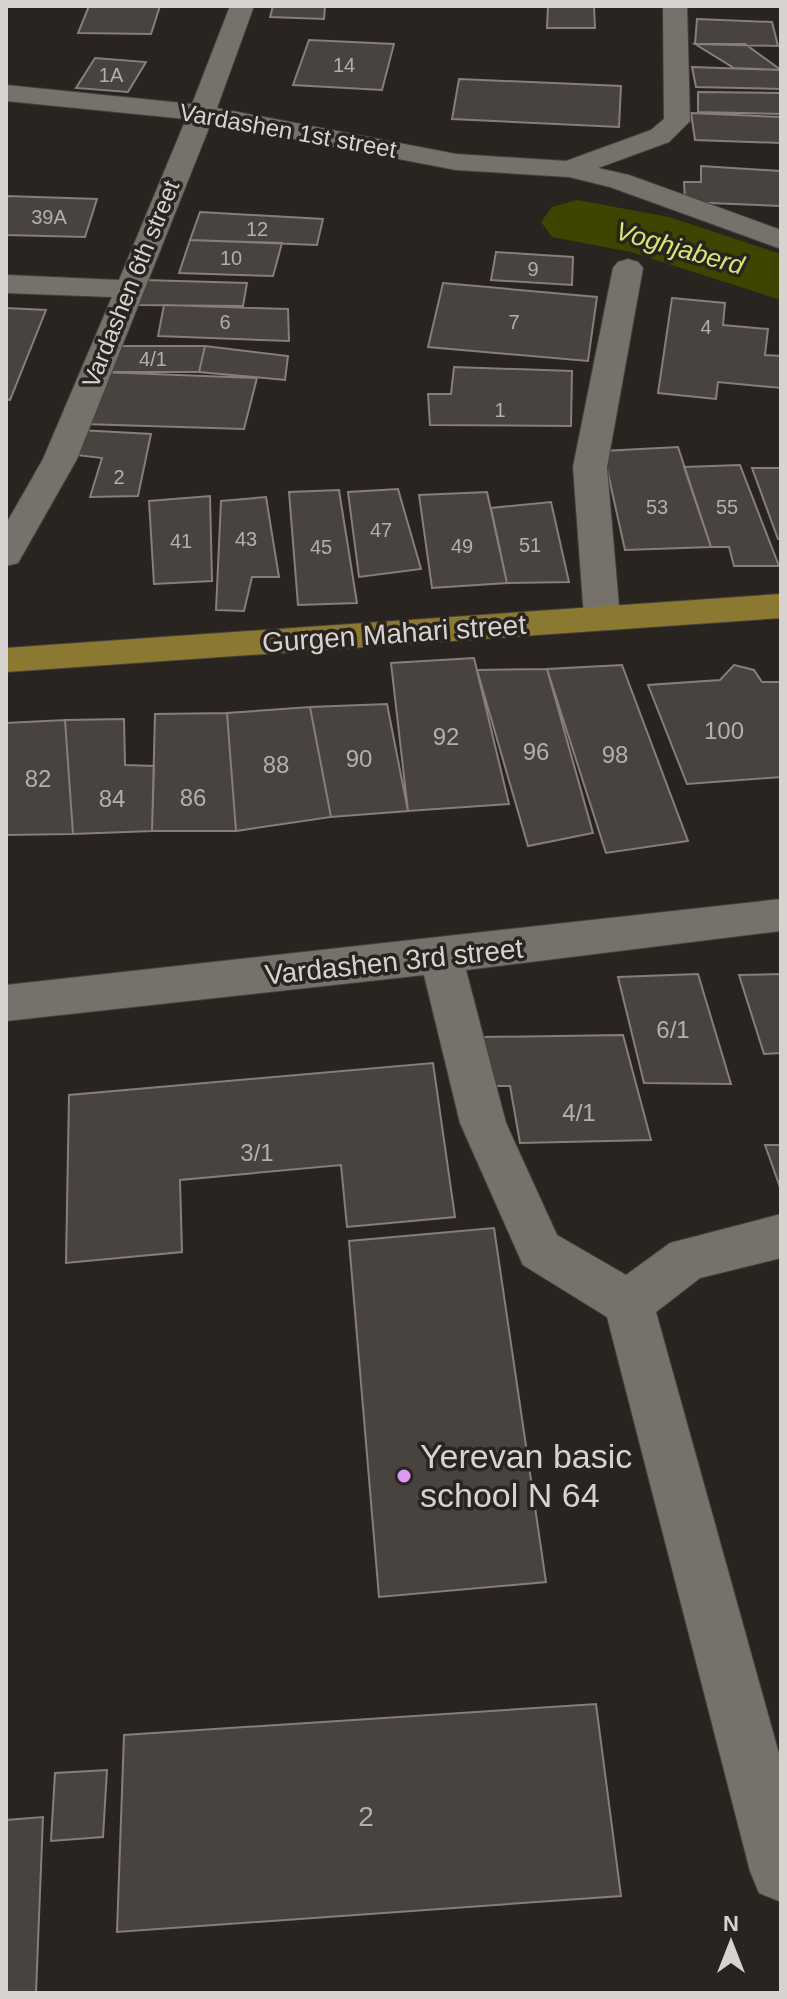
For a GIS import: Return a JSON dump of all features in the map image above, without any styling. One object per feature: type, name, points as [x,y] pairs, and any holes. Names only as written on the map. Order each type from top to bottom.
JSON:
[{"type":"main road","name":"Gurgen Mahari street","points":[[6,660],[781,606]]},
{"type":"street","name":"Vardashen 6th street","points":[[6,555],[60,459],[202,113],[242,6]]},
{"type":"street","points":[[569,169],[660,136],[677,121],[675,6]]},
{"type":"street","name":"Vardashen 1st street","points":[[6,93],[202,113],[456,162],[569,169]]},
{"type":"street","points":[[569,169],[619,181],[781,240]]},
{"type":"street","points":[[602,618],[590,467],[628,268]]},
{"type":"street","points":[[6,284],[129,289]]},
{"type":"street","name":"Vardashen 3rd street","points":[[6,1003],[781,915]]},
{"type":"street","points":[[441,956],[483,1123],[540,1250],[628,1303],[781,1871]]},
{"type":"street","points":[[628,1303],[687,1259],[781,1236]]},
{"type":"building","points":[[89,6],[160,6],[151,34],[78,33]]},
{"type":"building","points":[[273,6],[325,6],[324,19],[270,17]]},
{"type":"building","points":[[548,6],[594,6],[595,28],[547,28]]},
{"type":"building","points":[[697,19],[772,22],[778,46],[695,44]]},
{"type":"building","points":[[309,40],[394,44],[382,90],[293,85]]},
{"type":"building","points":[[695,44],[745,44],[781,70],[734,68]]},
{"type":"building","points":[[95,58],[146,62],[128,92],[76,88]]},
{"type":"building","points":[[692,67],[781,70],[781,89],[696,87]]},
{"type":"building","points":[[459,79],[621,86],[619,127],[452,119]]},
{"type":"building","points":[[698,92],[781,93],[781,114],[698,112]]},
{"type":"building","points":[[691,113],[780,117],[781,143],[695,140]]},
{"type":"building","points":[[701,166],[780,171],[781,206],[685,202],[684,182],[701,182]]},
{"type":"building","points":[[6,196],[97,199],[85,237],[6,235]]},
{"type":"building","points":[[200,212],[323,219],[317,245],[190,240]]},
{"type":"building","points":[[190,240],[282,243],[273,276],[179,273]]},
{"type":"building","points":[[496,252],[573,257],[572,285],[491,280]]},
{"type":"building","points":[[144,280],[247,283],[243,306],[137,305]]},
{"type":"building","points":[[443,283],[597,297],[588,361],[428,347]]},
{"type":"building","points":[[672,298],[725,303],[723,325],[768,329],[765,355],[781,356],[781,388],[718,382],[716,399],[658,393]]},
{"type":"building","points":[[164,305],[288,309],[289,341],[158,336]]},
{"type":"building","points":[[6,308],[46,310],[10,400],[6,399]]},
{"type":"building","points":[[109,346],[205,346],[199,372],[100,372]]},
{"type":"building","points":[[205,346],[288,356],[285,380],[199,372]]},
{"type":"building","points":[[454,367],[572,371],[571,426],[430,425],[428,394],[451,394]]},
{"type":"building","points":[[100,372],[257,378],[244,429],[83,424]]},
{"type":"building","points":[[79,430],[151,434],[138,496],[90,497],[102,458],[68,454]]},
{"type":"building","points":[[678,447],[711,547],[625,550],[603,451]]},
{"type":"building","points":[[740,465],[779,566],[734,566],[729,547],[711,547],[684,467]]},
{"type":"building","points":[[752,468],[781,468],[781,539],[778,539]]},
{"type":"building","points":[[398,489],[421,569],[359,577],[348,492]]},
{"type":"building","points":[[339,490],[357,603],[298,605],[289,492]]},
{"type":"building","points":[[487,492],[507,583],[432,588],[419,495]]},
{"type":"building","points":[[210,496],[212,581],[154,584],[149,501]]},
{"type":"building","points":[[266,497],[279,577],[252,577],[244,611],[216,610],[221,501]]},
{"type":"building","points":[[551,502],[569,582],[507,583],[491,508]]},
{"type":"building","points":[[474,658],[509,804],[408,811],[391,663]]},
{"type":"building","points":[[622,665],[688,841],[606,853],[547,669]]},
{"type":"building","points":[[734,665],[754,670],[762,682],[781,682],[781,777],[687,784],[648,685],[720,680]]},
{"type":"building","points":[[547,669],[593,833],[528,846],[477,670]]},
{"type":"building","points":[[387,704],[408,811],[331,817],[310,707]]},
{"type":"building","points":[[310,707],[331,817],[236,831],[227,713]]},
{"type":"building","points":[[227,713],[236,831],[152,831],[155,714]]},
{"type":"building","points":[[124,719],[125,765],[154,766],[152,831],[73,834],[65,720]]},
{"type":"building","points":[[65,720],[73,834],[6,835],[6,723]]},
{"type":"building","points":[[698,974],[731,1084],[644,1083],[618,977]]},
{"type":"building","points":[[781,974],[781,1053],[764,1054],[739,975]]},
{"type":"building","points":[[623,1035],[651,1140],[520,1143],[510,1086],[494,1086],[482,1037]]},
{"type":"building","points":[[433,1063],[455,1217],[347,1227],[341,1165],[180,1180],[182,1252],[66,1263],[69,1095]]},
{"type":"building","points":[[765,1145],[781,1145],[781,1190]]},
{"type":"building","points":[[494,1228],[546,1582],[379,1597],[349,1241]]},
{"type":"building","points":[[596,1704],[621,1896],[117,1932],[124,1735]]},
{"type":"building","points":[[107,1770],[103,1837],[51,1841],[55,1773]]},
{"type":"building","points":[[43,1817],[36,1993],[6,1993],[6,1820]]},
{"type":"waterway","name":"Voghjaberd","points":[[577,222],[643,232],[781,278]]},
{"type":"place","name":"Yerevan basic school N 64","points":[[404,1476]]}]
